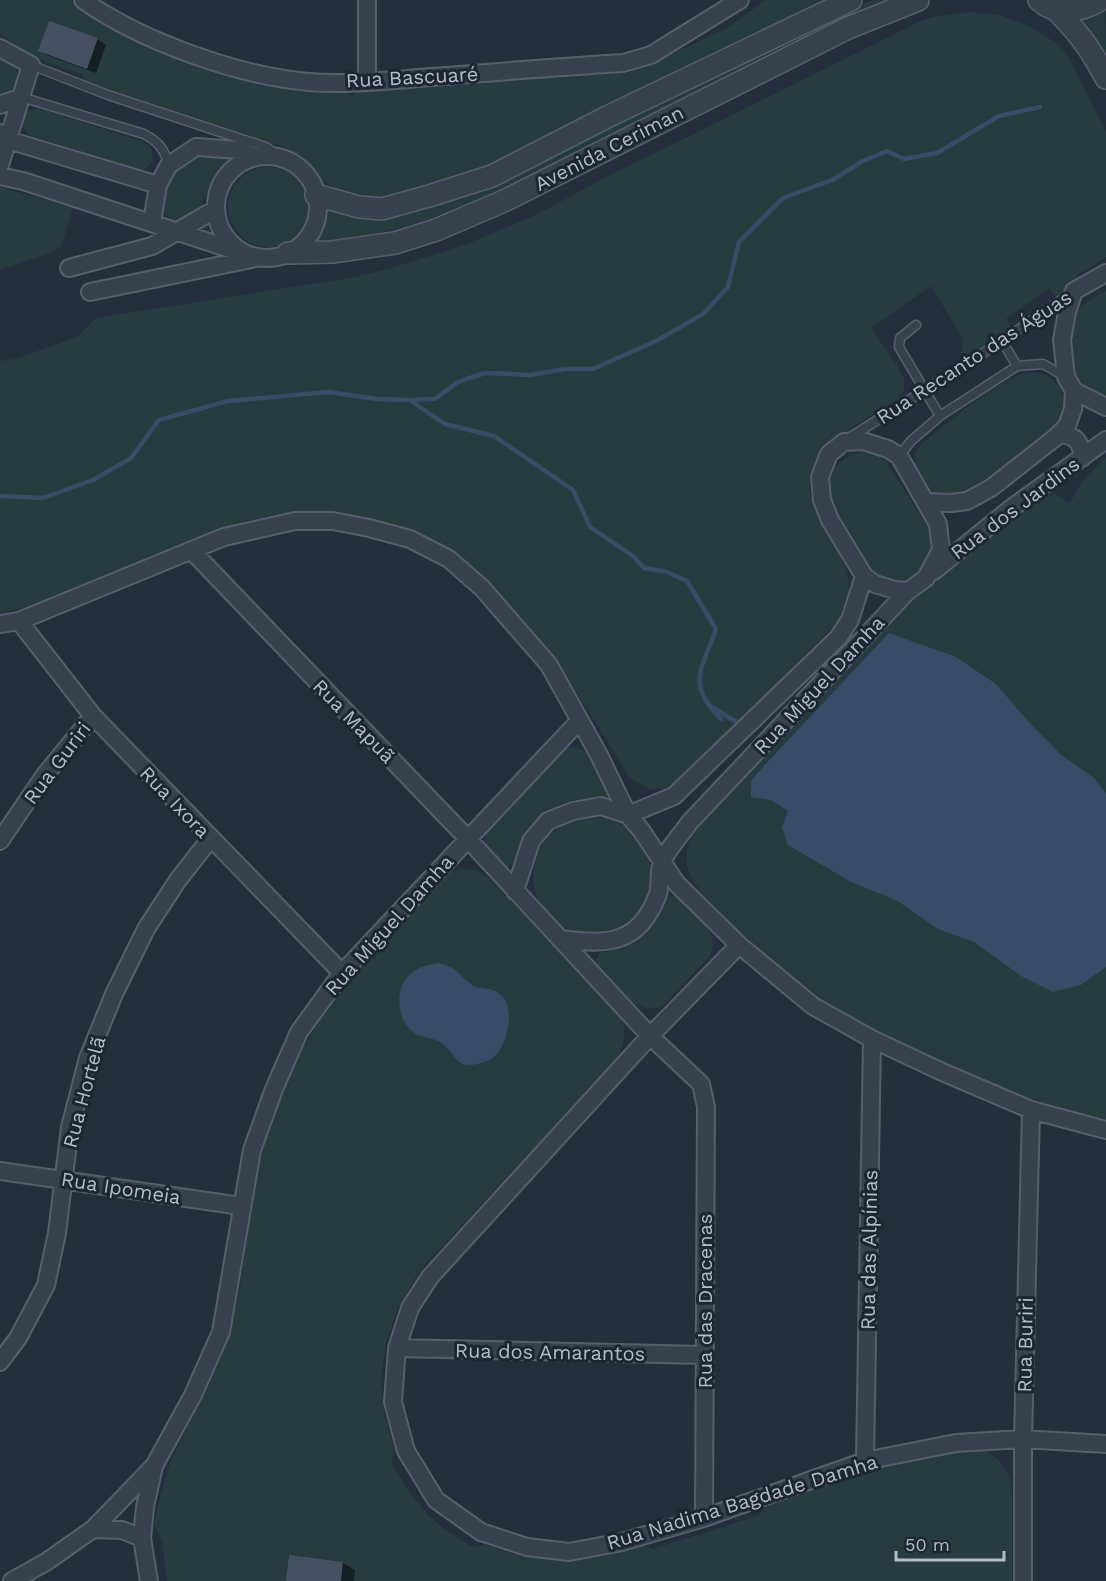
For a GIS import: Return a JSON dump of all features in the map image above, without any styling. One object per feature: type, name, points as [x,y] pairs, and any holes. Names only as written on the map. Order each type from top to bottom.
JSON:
[{"type":"street","name":"Rua Bascuaré","points":[[83,0],[133,29],[216,62],[260,74],[309,82],[367,81],[623,63],[651,55],[740,0]]},
{"type":"street","points":[[367,0],[367,81]]},
{"type":"street","name":"Avenida Ceriman","points":[[316,195],[351,205],[382,209],[492,176],[607,117],[851,0]]},
{"type":"street","name":"Avenida Ceriman","points":[[288,253],[332,252],[395,243],[436,230],[504,201],[848,28],[918,0]]},
{"type":"street","points":[[1022,0],[1085,9],[1100,0]]},
{"type":"street","points":[[1046,4],[1074,28],[1091,49],[1106,78]]},
{"type":"street","points":[[0,48],[31,65],[21,97],[4,136],[0,165]]},
{"type":"street","points":[[0,105],[21,97]]},
{"type":"street","points":[[4,136],[158,185]]},
{"type":"street","points":[[152,223],[158,185],[170,165],[196,147],[239,150],[255,157]]},
{"type":"street","points":[[0,176],[23,181],[254,256],[274,258],[288,253],[303,243],[313,229],[317,212],[316,195],[310,179],[299,167],[284,159],[270,156],[255,157],[239,164],[226,177],[218,192],[216,209],[221,229],[232,245],[254,256]]},
{"type":"street","points":[[69,268],[152,246],[216,209]]},
{"type":"street","points":[[90,292],[254,256]]},
{"type":"street","name":"Rua Recanto das Águas","points":[[1074,291],[1106,273]]},
{"type":"street","points":[[927,502],[967,501],[991,488],[1067,426],[1073,409],[1062,340],[1067,312],[1074,291]]},
{"type":"street","points":[[1070,384],[1106,407]]},
{"type":"street","points":[[1059,434],[1067,434],[1077,439],[1082,448],[1082,458]]},
{"type":"street","name":"Rua dos Jardins","points":[[926,578],[1010,508],[1106,440]]},
{"type":"street","points":[[863,441],[888,448],[898,456],[938,524],[941,550],[926,578],[908,591],[875,584],[864,576],[830,520],[822,500],[820,477],[829,454],[844,442],[863,441]]},
{"type":"street","points":[[991,488],[996,502],[1010,508]]},
{"type":"street","points":[[0,624],[19,621],[224,537],[295,521],[333,522],[369,528],[410,539],[449,560],[482,588],[549,665],[599,755],[628,814],[665,867],[739,945],[813,1006],[872,1039],[1031,1110],[1106,1130]]},
{"type":"street","name":"Rua Mapuã","points":[[192,551],[515,891]]},
{"type":"street","name":"Rua Miguel Damha","points":[[628,814],[674,796],[838,638],[850,620],[864,576]]},
{"type":"street","name":"Rua Miguel Damha","points":[[665,867],[689,824],[908,591]]},
{"type":"street","name":"Rua Ixora","points":[[19,621],[93,716],[342,973]]},
{"type":"street","name":"Rua Guriri","points":[[0,841],[44,776],[93,716]]},
{"type":"street","name":"Rua Miguel Damha","points":[[12,1581],[45,1562],[93,1529],[154,1466],[193,1395],[221,1332],[252,1150],[298,1032],[342,973],[579,721]]},
{"type":"street","points":[[628,814],[601,806],[573,811],[548,821],[531,841],[515,891],[651,1036]]},
{"type":"street","name":"Rua Hortelã","points":[[0,1362],[18,1338],[46,1286],[57,1233],[70,1127],[88,1058],[114,994],[146,929],[178,880],[210,838]]},
{"type":"street","points":[[560,939],[594,943],[621,939],[648,918],[659,891],[665,867]]},
{"type":"street","name":"Rua Nadima Bagdade Damha","points":[[739,945],[651,1036],[430,1277],[410,1308],[397,1348],[393,1402],[406,1451],[436,1500],[481,1532],[526,1547],[569,1552],[622,1542],[704,1518],[865,1461],[956,1443],[1023,1439],[1106,1444]]},
{"type":"street","name":"Rua das Dracenas","points":[[651,1036],[701,1084],[706,1107],[704,1518]]},
{"type":"street","name":"Rua das Alpínias","points":[[865,1461],[872,1039]]},
{"type":"street","name":"Rua Buriri","points":[[1023,1581],[1023,1439],[1031,1110]]},
{"type":"street","name":"Rua Ipomeia","points":[[0,1171],[241,1206]]},
{"type":"street","name":"Rua dos Amarantos","points":[[397,1348],[704,1355]]},
{"type":"street","name":"Rua Miguel Damha","points":[[149,1581],[142,1538],[145,1507],[154,1466]]},
{"type":"street","points":[[93,1529],[122,1530],[142,1538]]},
{"type":"lane","points":[[31,65],[108,95],[266,147],[284,159]]},
{"type":"lane","points":[[21,97],[144,134],[157,141],[164,150],[170,165]]},
{"type":"lane","name":"Rua Recanto das Águas","points":[[844,442],[1002,341],[1074,291]]},
{"type":"lane","points":[[916,325],[900,338],[898,347],[940,416]]},
{"type":"lane","points":[[1002,341],[1017,366]]},
{"type":"lane","points":[[898,456],[910,441],[940,416],[1017,366],[1043,364],[1070,384]]},
{"type":"green space","points":[[0,0],[71,0],[122,31],[343,89],[351,97],[361,88],[628,72],[644,67],[727,28],[766,0],[831,0],[487,170],[375,200],[345,194],[333,188],[304,161],[284,147],[85,81],[82,74],[29,54],[0,33]]},
{"type":"green space","points":[[872,0],[897,0],[473,205],[374,234],[314,242],[323,224],[326,207],[360,218],[660,101]]},
{"type":"green space","points":[[1105,5],[1106,61],[1075,18]]},
{"type":"green space","points":[[969,12],[1000,15],[1029,26],[1055,42],[1066,53],[1106,131],[1106,257],[1077,275],[1073,287],[1056,297],[1049,288],[1006,319],[1011,328],[961,358],[963,339],[931,286],[871,328],[902,375],[904,388],[900,399],[838,438],[822,454],[811,476],[811,496],[847,574],[848,596],[840,620],[677,785],[664,789],[650,789],[630,778],[560,666],[482,579],[389,525],[368,519],[305,512],[285,513],[244,521],[60,597],[0,614],[0,361],[15,359],[77,337],[96,318],[350,278],[392,268],[467,244],[534,216],[597,182],[923,20]]},
{"type":"green space","points":[[0,56],[13,65],[18,77],[13,88],[0,97]]},
{"type":"green space","points":[[38,108],[144,142],[152,150],[152,162],[144,170],[139,171],[29,135],[24,126],[24,117],[28,111]]},
{"type":"green space","points":[[199,155],[238,156],[215,179],[194,215],[182,221],[175,221],[170,218],[163,207],[165,186],[176,172]]},
{"type":"green space","points":[[260,167],[276,167],[290,174],[301,185],[308,199],[305,222],[290,240],[276,247],[260,247],[246,240],[235,229],[228,215],[228,199],[235,185],[246,174]]},
{"type":"green space","points":[[0,187],[73,208],[61,247],[0,270]]},
{"type":"green space","points":[[1106,291],[1106,400],[1087,390],[1078,381],[1070,363],[1068,342],[1076,314],[1082,306]]},
{"type":"green space","points":[[1027,372],[1039,373],[1049,378],[1062,392],[1064,410],[1053,430],[965,494],[937,496],[925,489],[914,469],[918,447],[986,393],[1014,376]]},
{"type":"green space","points":[[864,452],[879,456],[886,461],[932,533],[932,549],[921,570],[908,579],[891,581],[870,572],[830,502],[828,484],[835,468],[847,457]]},
{"type":"green space","points":[[1106,458],[1106,1120],[1001,1089],[900,1045],[853,1018],[807,988],[725,917],[705,896],[690,875],[687,852],[691,839],[700,825],[923,590],[1002,524],[1050,491],[1070,504],[1085,479]]},
{"type":"green space","points":[[573,747],[587,751],[609,788],[608,796],[575,800],[558,805],[531,828],[522,843],[514,865],[504,869],[485,848],[485,831],[562,748]]},
{"type":"green space","points":[[592,817],[615,822],[634,834],[646,853],[651,876],[646,899],[634,918],[615,930],[592,935],[569,930],[550,918],[538,899],[533,876],[538,853],[550,834],[569,822]]},
{"type":"green space","points":[[459,869],[475,870],[490,879],[622,1017],[624,1037],[621,1049],[611,1066],[429,1260],[417,1275],[398,1308],[386,1343],[381,1379],[384,1414],[394,1447],[392,1464],[409,1492],[430,1517],[472,1547],[485,1545],[521,1556],[559,1560],[598,1556],[636,1544],[653,1549],[760,1515],[767,1503],[914,1457],[977,1448],[990,1454],[1001,1463],[1010,1481],[1012,1489],[1012,1581],[167,1581],[162,1540],[154,1525],[159,1501],[171,1459],[209,1385],[227,1338],[240,1288],[248,1213],[259,1153],[291,1067],[332,1000],[349,979],[444,874]]},
{"type":"green space","points":[[674,895],[680,898],[705,925],[713,948],[710,956],[663,1006],[653,1009],[644,1008],[619,991],[597,969],[595,961],[599,954],[625,946],[634,940],[650,925],[667,897]]},
{"type":"water","points":[[889,633],[956,657],[996,684],[1061,755],[1093,777],[1106,793],[1106,967],[1081,985],[1053,992],[1021,976],[974,942],[938,929],[896,900],[851,882],[788,845],[782,827],[788,811],[771,800],[751,797],[751,781],[761,769]]},
{"type":"water","points":[[438,963],[454,969],[474,986],[497,992],[506,1003],[509,1017],[505,1039],[498,1053],[485,1062],[467,1065],[458,1061],[440,1042],[414,1033],[403,1019],[399,1002],[402,985],[419,968]]},
{"type":"building","points":[[49,21],[98,38],[87,69],[38,51]]},
{"type":"building","points":[[289,1555],[343,1562],[341,1581],[286,1581]]},
{"type":"waterway","points":[[0,496],[43,498],[93,480],[131,458],[159,420],[228,401],[329,392],[377,399],[435,399],[458,382],[485,373],[530,375],[565,369],[593,369],[656,341],[703,314],[728,287],[739,242],[783,198],[832,180],[863,161],[887,151],[904,159],[937,153],[999,116],[1040,107]]},
{"type":"waterway","points":[[411,401],[445,424],[494,436],[573,490],[590,527],[633,556],[644,568],[667,572],[687,581],[716,629],[702,667],[700,686],[703,696],[721,719]]},
{"type":"waterway","points":[[712,707],[738,723]]}]
